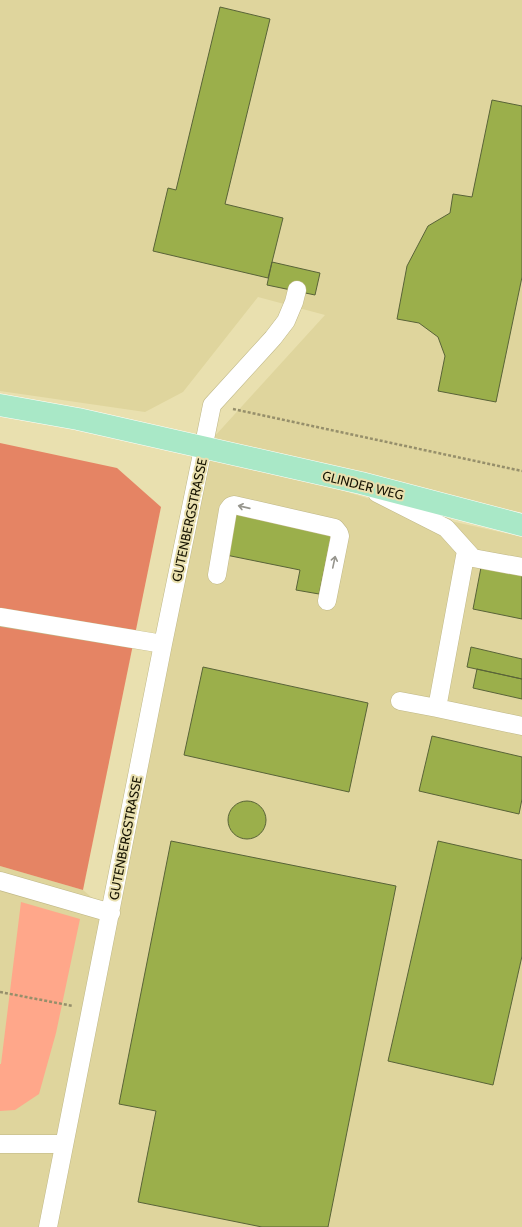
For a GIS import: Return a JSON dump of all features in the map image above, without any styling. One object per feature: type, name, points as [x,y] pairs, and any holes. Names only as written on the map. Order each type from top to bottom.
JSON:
[{"type":"main road","name":"GLINDER WEG","points":[[0,405],[78,419],[361,484],[522,525]]},
{"type":"street","points":[[204,448],[212,405],[273,338],[286,321],[297,290]]},
{"type":"street","name":"GUTENBERGSTRASSE","points":[[48,1227],[163,644],[204,448]]},
{"type":"street","points":[[361,484],[446,528],[473,558],[522,567]]},
{"type":"street","points":[[217,575],[228,510],[231,506],[234,505],[327,526],[335,528],[340,536],[327,600]]},
{"type":"street","points":[[437,708],[466,551]]},
{"type":"street","points":[[0,617],[163,644]]},
{"type":"street","points":[[400,701],[522,726]]},
{"type":"street","points":[[0,880],[111,913]]},
{"type":"street","points":[[0,1144],[64,1144]]},
{"type":"path","points":[[212,405],[522,471]]},
{"type":"path","points":[[0,992],[91,1009]]},
{"type":"shaded area","points":[[0,0],[522,0],[522,514],[210,450],[419,514],[522,537],[522,1227],[0,1227],[0,866],[83,890],[110,913],[204,448],[325,315],[258,297],[183,392],[145,412],[0,391]]},
{"type":"shaded area","points":[[0,443],[117,468],[161,507],[83,890],[0,866]]},
{"type":"shaded area","points":[[21,902],[80,919],[56,1033],[39,1094],[15,1110],[0,1111],[0,1064]]},
{"type":"building","points":[[220,7],[270,19],[225,204],[283,218],[268,278],[153,251],[168,188],[176,190]]},
{"type":"building","points":[[492,100],[522,106],[522,277],[496,402],[438,391],[445,356],[438,337],[419,323],[397,319],[407,266],[428,226],[450,213],[453,194],[472,197]]},
{"type":"building","points":[[272,262],[320,273],[315,295],[267,285]]},
{"type":"building","points":[[236,508],[333,528],[319,594],[296,590],[300,570],[226,555]]},
{"type":"building","points":[[483,557],[522,565],[522,619],[473,609]]},
{"type":"building","points":[[471,647],[522,659],[522,679],[467,667]]},
{"type":"building","points":[[203,667],[368,703],[349,792],[184,755]]},
{"type":"building","points":[[477,669],[522,679],[522,699],[473,688]]},
{"type":"building","points":[[432,736],[522,757],[522,799],[519,814],[419,791]]},
{"type":"building","points":[[243,801],[251,801],[258,804],[263,809],[266,820],[263,831],[258,836],[251,839],[243,839],[236,836],[231,831],[228,824],[228,816],[231,809],[236,804]]},
{"type":"building","points":[[171,841],[396,886],[328,1227],[262,1227],[138,1202],[156,1111],[119,1104]]},
{"type":"building","points":[[438,841],[522,860],[522,956],[493,1085],[388,1061]]}]
